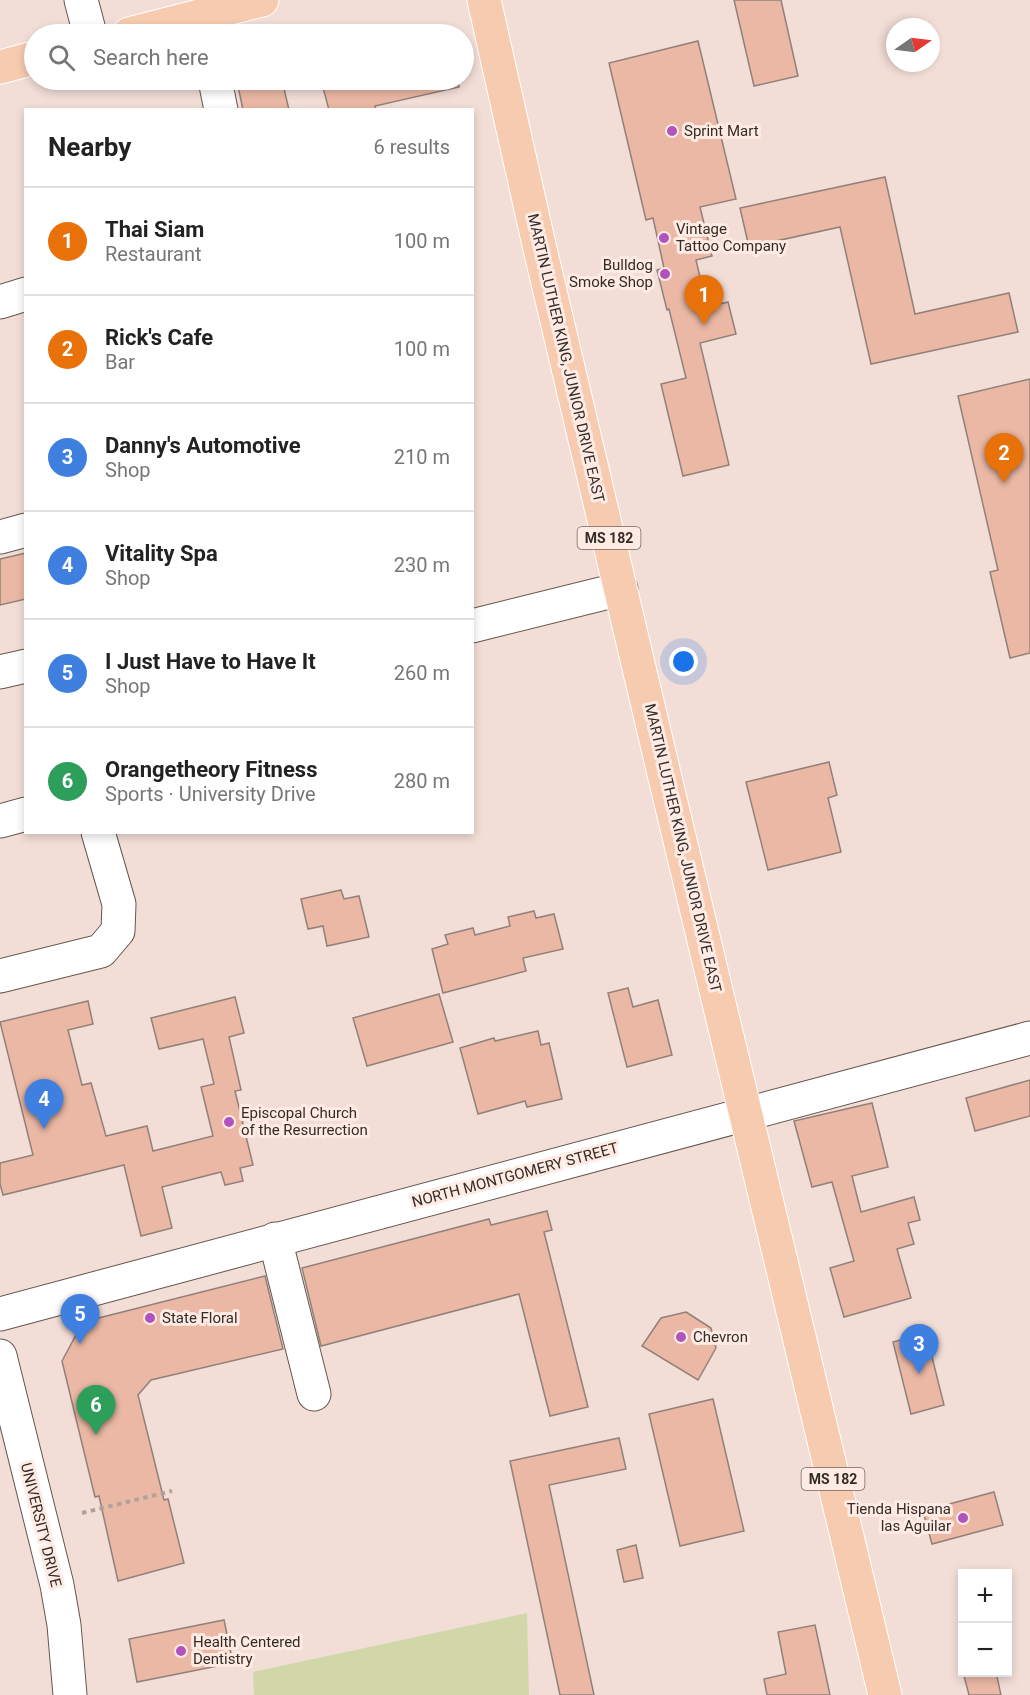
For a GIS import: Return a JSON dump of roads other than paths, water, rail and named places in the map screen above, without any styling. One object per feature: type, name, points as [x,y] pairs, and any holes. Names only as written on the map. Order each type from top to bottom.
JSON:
[{"type":"main road","points":[[205,24],[262,0]]},
{"type":"main road","name":"MARTIN LUTHER KING, JUNIOR DRIVE EAST","points":[[484,0],[540,249],[885,1695]]},
{"type":"main road","points":[[0,67],[24,61]]},
{"type":"street","points":[[81,0],[87,24]]},
{"type":"street","points":[[217,90],[221,108]]},
{"type":"street","points":[[0,285],[24,285]]},
{"type":"street","points":[[0,302],[24,295]]},
{"type":"street","points":[[0,537],[24,531]]},
{"type":"street","points":[[474,626],[621,589]]},
{"type":"street","points":[[0,672],[24,666]]},
{"type":"street","points":[[0,821],[24,815]]},
{"type":"street","points":[[0,976],[101,951],[118,931],[119,904],[99,834]]},
{"type":"street","name":"NORTH MONTGOMERY STREET","points":[[0,1314],[1030,1038]]},
{"type":"street","points":[[275,1239],[314,1394]]},
{"type":"street","name":"UNIVERSITY DRIVE","points":[[0,1356],[11,1452],[57,1585],[64,1625],[70,1695]]},
{"type":"place","name":"Sprint Mart","points":[[672,131]]},
{"type":"place","name":"Vintage Tattoo Company","points":[[664,238]]},
{"type":"place","name":"Bulldog Smoke Shop","points":[[665,274]]},
{"type":"place","name":"Thai Siam","points":[[704,325]]},
{"type":"place","name":"Rick's Cafe","points":[[1004,483]]},
{"type":"place","name":"Episcopal Church of the Resurrection","points":[[229,1122]]},
{"type":"place","name":"Vitality Spa","points":[[44,1129]]},
{"type":"place","name":"State Floral","points":[[150,1318]]},
{"type":"place","name":"Chevron","points":[[681,1337]]},
{"type":"place","name":"I Just Have to Have It","points":[[80,1344]]},
{"type":"place","name":"Danny's Automotive","points":[[919,1374]]},
{"type":"place","name":"Orangetheory Fitness","points":[[96,1435]]},
{"type":"place","name":"Tienda Hispana las Aguilar","points":[[963,1518]]},
{"type":"place","name":"Health Centered Dentistry","points":[[181,1651]]}]
